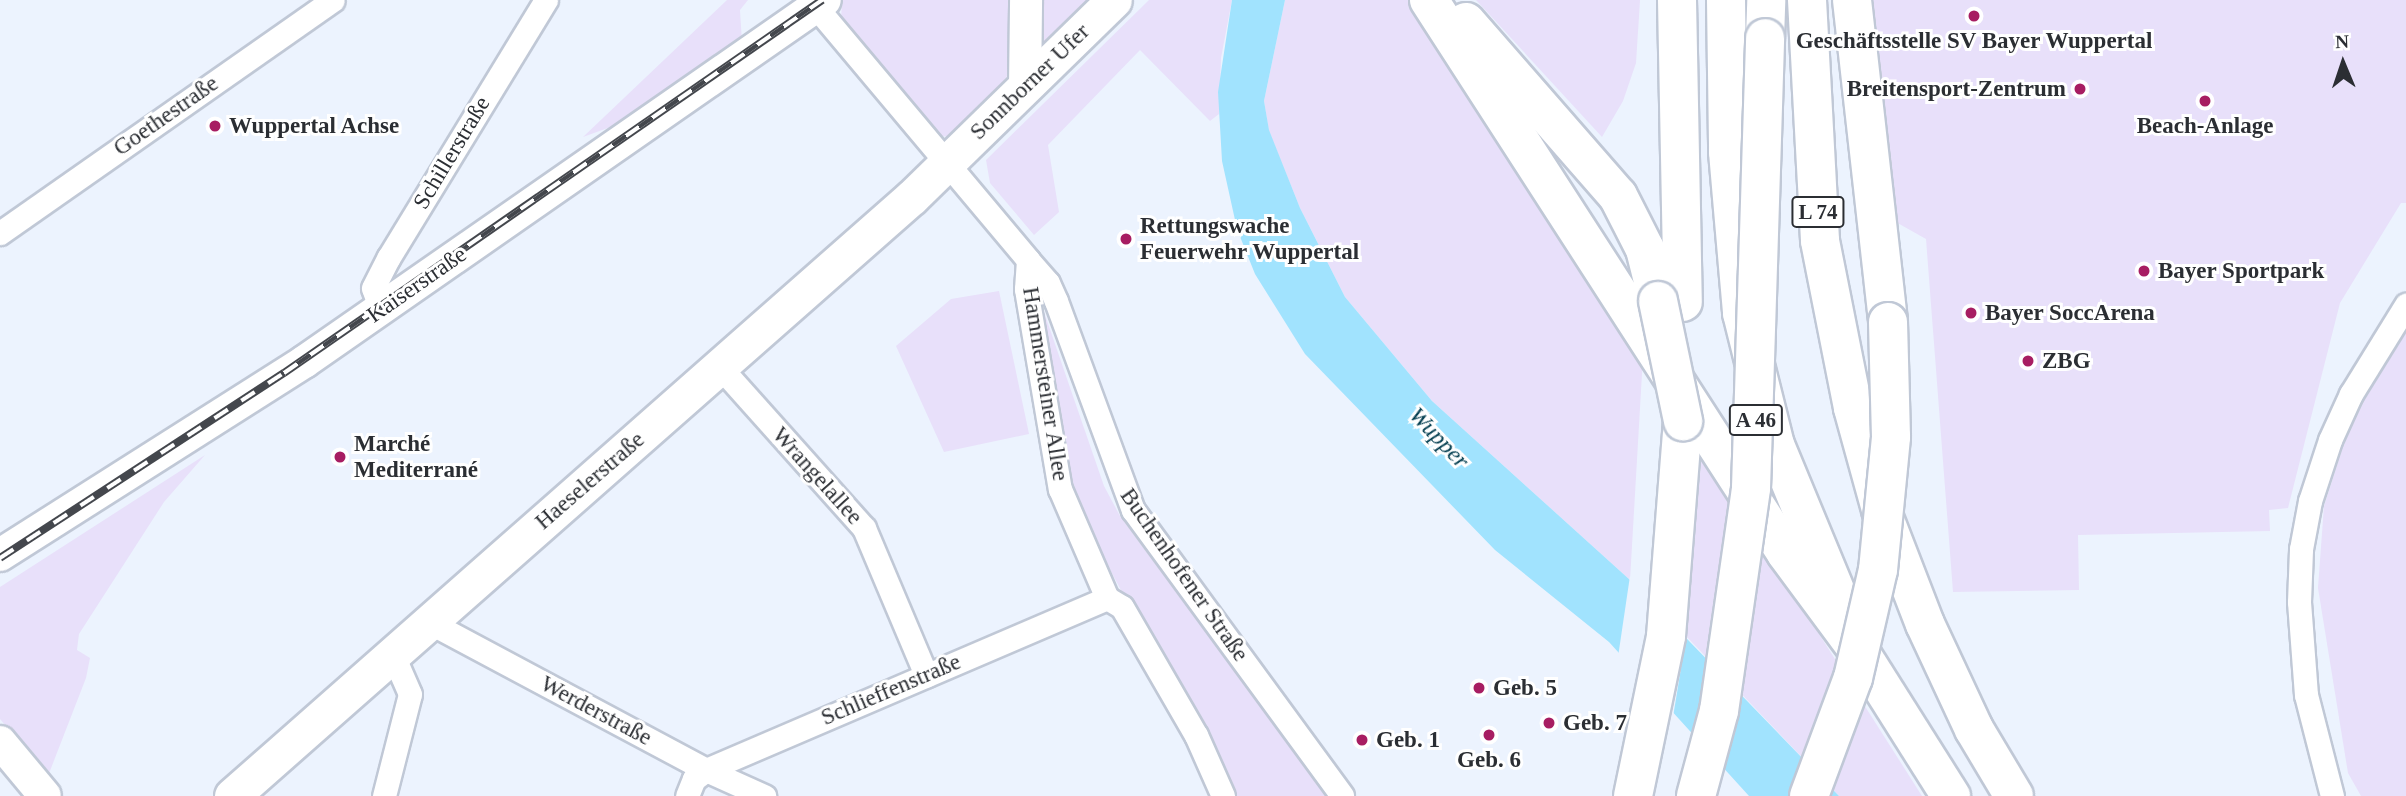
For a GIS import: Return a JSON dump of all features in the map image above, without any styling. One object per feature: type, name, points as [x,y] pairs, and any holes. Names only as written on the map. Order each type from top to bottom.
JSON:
[{"type":"highway","points":[[1429,0],[1786,553],[1863,657],[1951,796]]},
{"type":"highway","points":[[1446,0],[1618,196],[1671,302]]},
{"type":"highway","points":[[1633,796],[1666,636],[1683,421],[1671,302],[1677,0]]},
{"type":"highway","points":[[1726,0],[1728,152],[1742,313],[1776,445],[1863,657]]},
{"type":"highway","name":"A 46","points":[[1696,796],[1718,711],[1751,488],[1766,0]]},
{"type":"highway","name":"L 74","points":[[1807,0],[1820,241],[1853,408],[1881,510],[1925,624],[1974,729],[2014,796]]},
{"type":"highway","points":[[1810,796],[1853,678],[1878,570],[1891,437],[1888,322],[1852,0]]},
{"type":"main road","points":[[1025,88],[1026,0]]},
{"type":"main road","name":"Sonnborner Ufer","points":[[947,164],[1114,0]]},
{"type":"main road","name":"Kaiserstraße","points":[[0,555],[145,466],[381,310],[821,3]]},
{"type":"main road","name":"Haeselerstraße","points":[[232,796],[947,164]]},
{"type":"main road","points":[[0,742],[45,796]]},
{"type":"street","name":"Goethestraße","points":[[0,233],[333,0]]},
{"type":"street","name":"Schillerstraße","points":[[381,310],[373,288],[389,257],[547,0]]},
{"type":"street","name":"Hammersteiner Allee","points":[[821,3],[947,164],[1028,260],[1026,289],[1060,489],[1107,598],[1122,607],[1196,735],[1223,796]]},
{"type":"street","name":"Buchenhofener Straße","points":[[1028,260],[1048,283],[1056,301],[1117,478],[1133,510],[1342,796]]},
{"type":"street","points":[[2332,796],[2306,695],[2299,602],[2301,548],[2310,500],[2330,440],[2351,394],[2406,305]]},
{"type":"street","name":"Wrangelallee","points":[[720,367],[864,528],[926,675]]},
{"type":"street","name":"Schlieffenstraße","points":[[706,770],[1107,598]]},
{"type":"street","name":"Werderstraße","points":[[429,622],[706,770],[764,796]]},
{"type":"street","points":[[384,796],[410,694],[393,655]]},
{"type":"street","points":[[687,796],[694,779],[706,770]]},
{"type":"shaded area","points":[[727,0],[748,0],[740,10],[742,42],[638,117],[583,137]]},
{"type":"shaded area","points":[[842,0],[1017,0],[1009,72],[1002,86],[951,137],[941,136],[841,21]]},
{"type":"shaded area","points":[[1035,0],[1096,0],[1039,56]]},
{"type":"shaded area","points":[[1149,0],[1232,0],[1221,58],[1219,114],[1210,121],[1140,50],[1048,145],[1059,212],[1034,235],[990,183],[986,160]]},
{"type":"shaded area","points":[[1285,0],[1408,0],[1643,356],[1630,580],[1432,401],[1345,297],[1300,208],[1269,131],[1264,101]]},
{"type":"shaded area","points":[[1476,0],[1640,0],[1636,63],[1623,101],[1602,137]]},
{"type":"shaded area","name":"Bayer Sportpark","points":[[1868,0],[2406,0],[2406,203],[2401,203],[2340,303],[2288,508],[2269,510],[2270,531],[2078,535],[2079,590],[1953,592],[1926,239],[1894,221]]},
{"type":"shaded area","points":[[1035,286],[1104,486],[1120,516],[1327,796],[1231,796],[1084,521],[1063,448]]},
{"type":"shaded area","points":[[999,291],[1029,434],[944,452],[896,346],[951,299]]},
{"type":"shaded area","points":[[2406,328],[2406,796],[2361,796],[2348,773],[2318,588],[2324,506],[2358,400]]},
{"type":"shaded area","points":[[1702,450],[1922,796],[1839,796],[1686,636]]},
{"type":"shaded area","points":[[205,455],[164,502],[79,634],[77,650],[90,658],[86,678],[48,776],[0,719],[0,587]]},
{"type":"water","name":"Wupper","points":[[1232,0],[1285,0],[1264,101],[1269,130],[1300,208],[1345,297],[1432,401],[1630,580],[1839,796],[1749,796],[1609,642],[1495,550],[1305,354],[1255,274],[1237,229],[1222,161],[1218,92]]},
{"type":"pier","points":[[1630,576],[1687,632],[1673,717],[1618,657]]},
{"type":"railway","points":[[0,558],[284,373],[822,0]]},
{"type":"place","name":"Geschäftsstelle SV Bayer Wuppertal","points":[[1974,16]]},
{"type":"place","name":"Breitensport-Zentrum","points":[[2080,89]]},
{"type":"place","name":"Beach-Anlage","points":[[2205,101]]},
{"type":"place","name":"Wuppertal Achse","points":[[215,126]]},
{"type":"place","name":"Rettungswache Feuerwehr Wuppertal","points":[[1126,239]]},
{"type":"place","name":"Bayer Sportpark","points":[[2144,271]]},
{"type":"place","name":"Bayer SoccArena","points":[[1971,313]]},
{"type":"place","name":"ZBG","points":[[2028,361]]},
{"type":"place","name":"Marché Mediterrané","points":[[340,457]]},
{"type":"place","name":"Geb. 5","points":[[1479,688]]},
{"type":"place","name":"Geb. 7","points":[[1549,723]]},
{"type":"place","name":"Geb. 6","points":[[1489,735]]},
{"type":"place","name":"Geb. 1","points":[[1362,740]]}]
